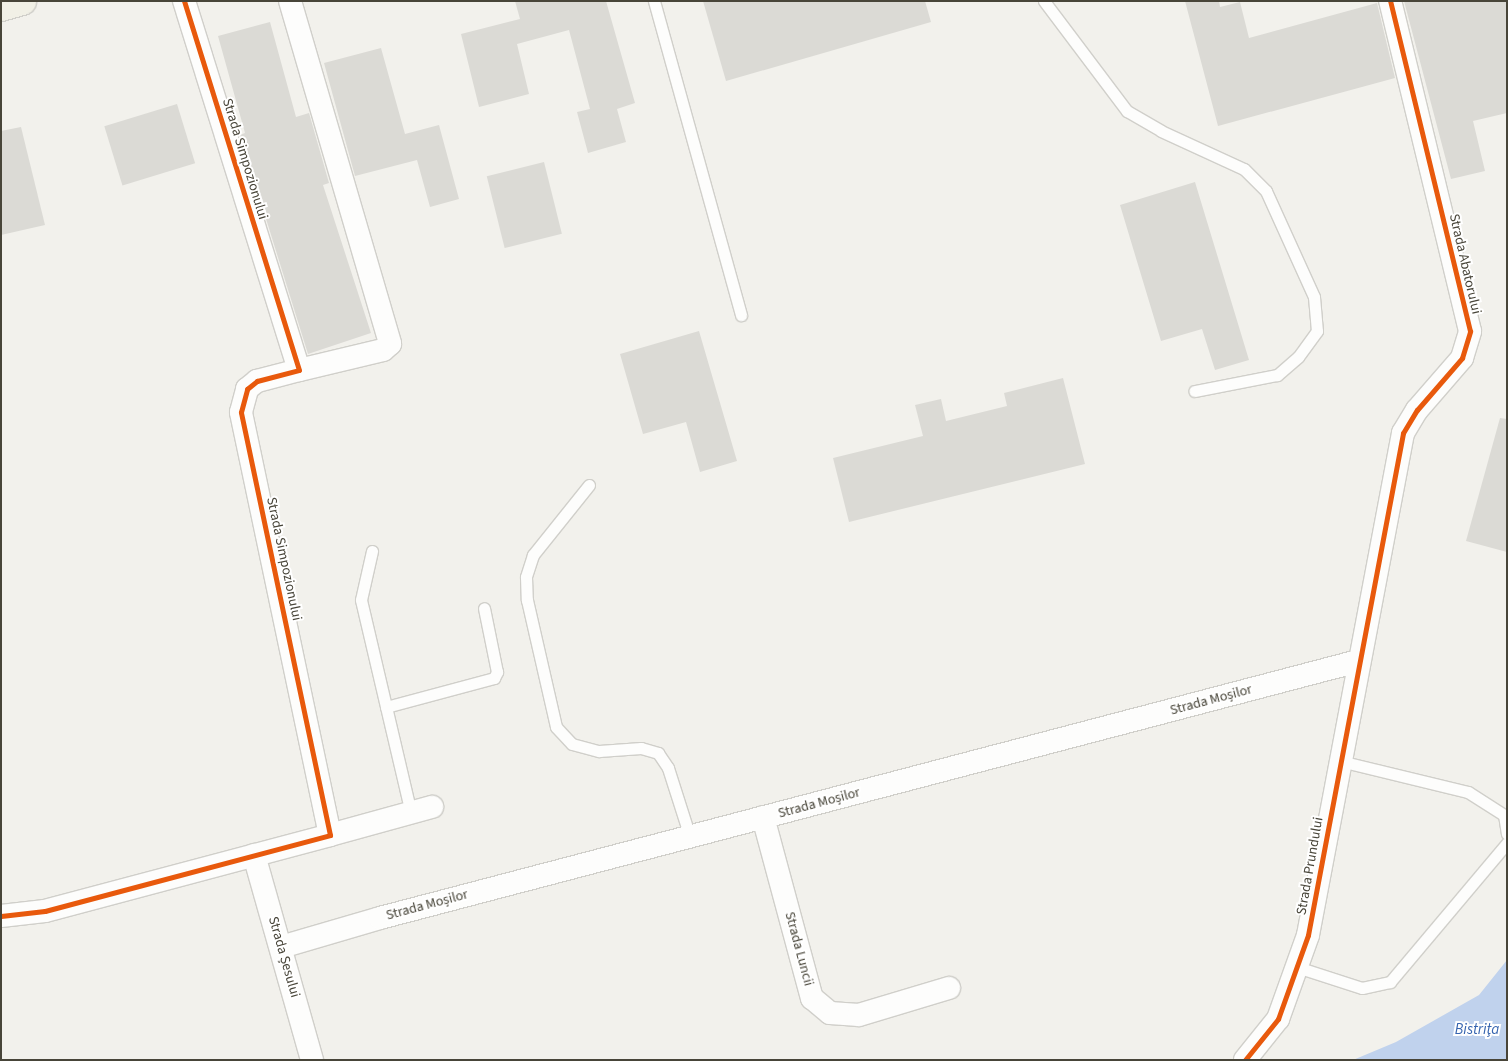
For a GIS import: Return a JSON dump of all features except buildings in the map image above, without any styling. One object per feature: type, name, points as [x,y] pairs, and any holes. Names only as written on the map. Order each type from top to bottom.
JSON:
[{"type":"street","name":"Strada Simpozionului","points":[[184,1],[299,370],[257,381],[247,389],[241,412],[330,835]]},
{"type":"street","points":[[290,1],[390,344],[382,350],[299,370]]},
{"type":"street","name":"Strada Abatorului","points":[[1358,661],[1403,434],[1417,410],[1462,358],[1470,331],[1390,1]]},
{"type":"street","name":"Strada Prundului","points":[[1245,1060],[1278,1019],[1300,968],[1358,661]]},
{"type":"street","name":"Strada Moșilor","points":[[281,947],[690,836],[1358,661]]},
{"type":"street","points":[[1,916],[45,911],[432,807]]},
{"type":"street","name":"Strada Luncii","points":[[763,817],[812,998],[830,1013],[859,1015],[949,988]]},
{"type":"street","name":"Strada Șesului","points":[[254,855],[312,1060]]},
{"type":"lane","points":[[654,1],[740,315]]},
{"type":"lane","points":[[1044,1],[1127,111],[1162,131],[1244,169],[1266,191],[1314,297],[1317,331],[1298,357],[1277,375],[1195,391]]},
{"type":"lane","points":[[589,485],[533,554],[526,577],[526,600],[556,727],[572,744],[599,751],[641,748],[658,753],[668,768],[690,836]]},
{"type":"lane","points":[[372,551],[361,600],[410,812]]},
{"type":"lane","points":[[386,706],[494,678],[497,672],[484,608]]},
{"type":"lane","points":[[1340,761],[1468,792],[1504,815],[1507,834]]},
{"type":"lane","points":[[1300,968],[1362,988],[1390,982],[1507,843]]},
{"type":"water","name":"Bistrița","points":[[1507,960],[1506,1060],[1353,1060],[1396,1042],[1479,995]]},
{"type":"cycle path","points":[[1,916],[45,911],[330,835],[241,412],[247,389],[257,381],[299,370],[184,1]]},
{"type":"cycle path","points":[[1245,1060],[1278,1019],[1308,935],[1403,433],[1417,410],[1462,358],[1470,331],[1390,1]]}]
